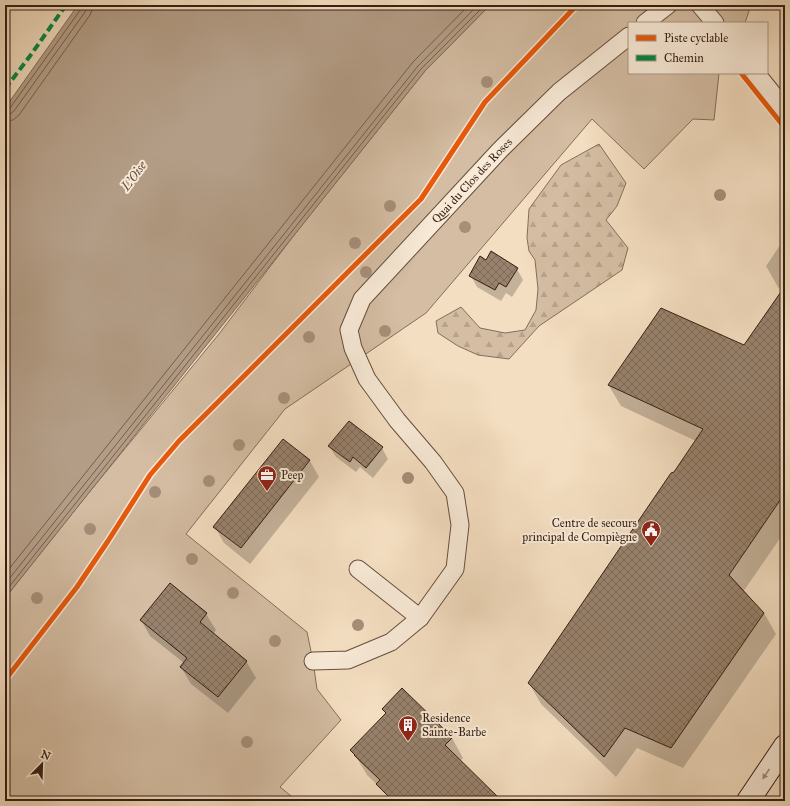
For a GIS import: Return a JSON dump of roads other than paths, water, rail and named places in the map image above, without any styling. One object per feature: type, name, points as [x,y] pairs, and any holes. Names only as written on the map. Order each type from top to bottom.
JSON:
[{"type":"main road","points":[[748,801],[785,746]]},
{"type":"lane","points":[[646,22],[668,5]]},
{"type":"lane","points":[[700,5],[714,22]]},
{"type":"lane","name":"Quai du Clos des Roses","points":[[313,661],[348,660],[390,642],[420,618],[455,569],[460,525],[455,493],[433,462],[397,420],[367,379],[354,348],[349,330],[362,299],[500,150],[560,92],[628,37]]},
{"type":"lane","points":[[757,74],[785,109]]},
{"type":"lane","points":[[358,569],[420,618]]},
{"type":"water","name":"L'Oise","points":[[78,5],[490,5],[425,71],[5,598],[5,108]]},
{"type":"place","name":"Peep","points":[[267,492]]},
{"type":"place","name":"Centre de secours principal de Compiègne","points":[[651,547]]},
{"type":"place","name":"Residence Sainte-Barbe","points":[[408,742]]}]
